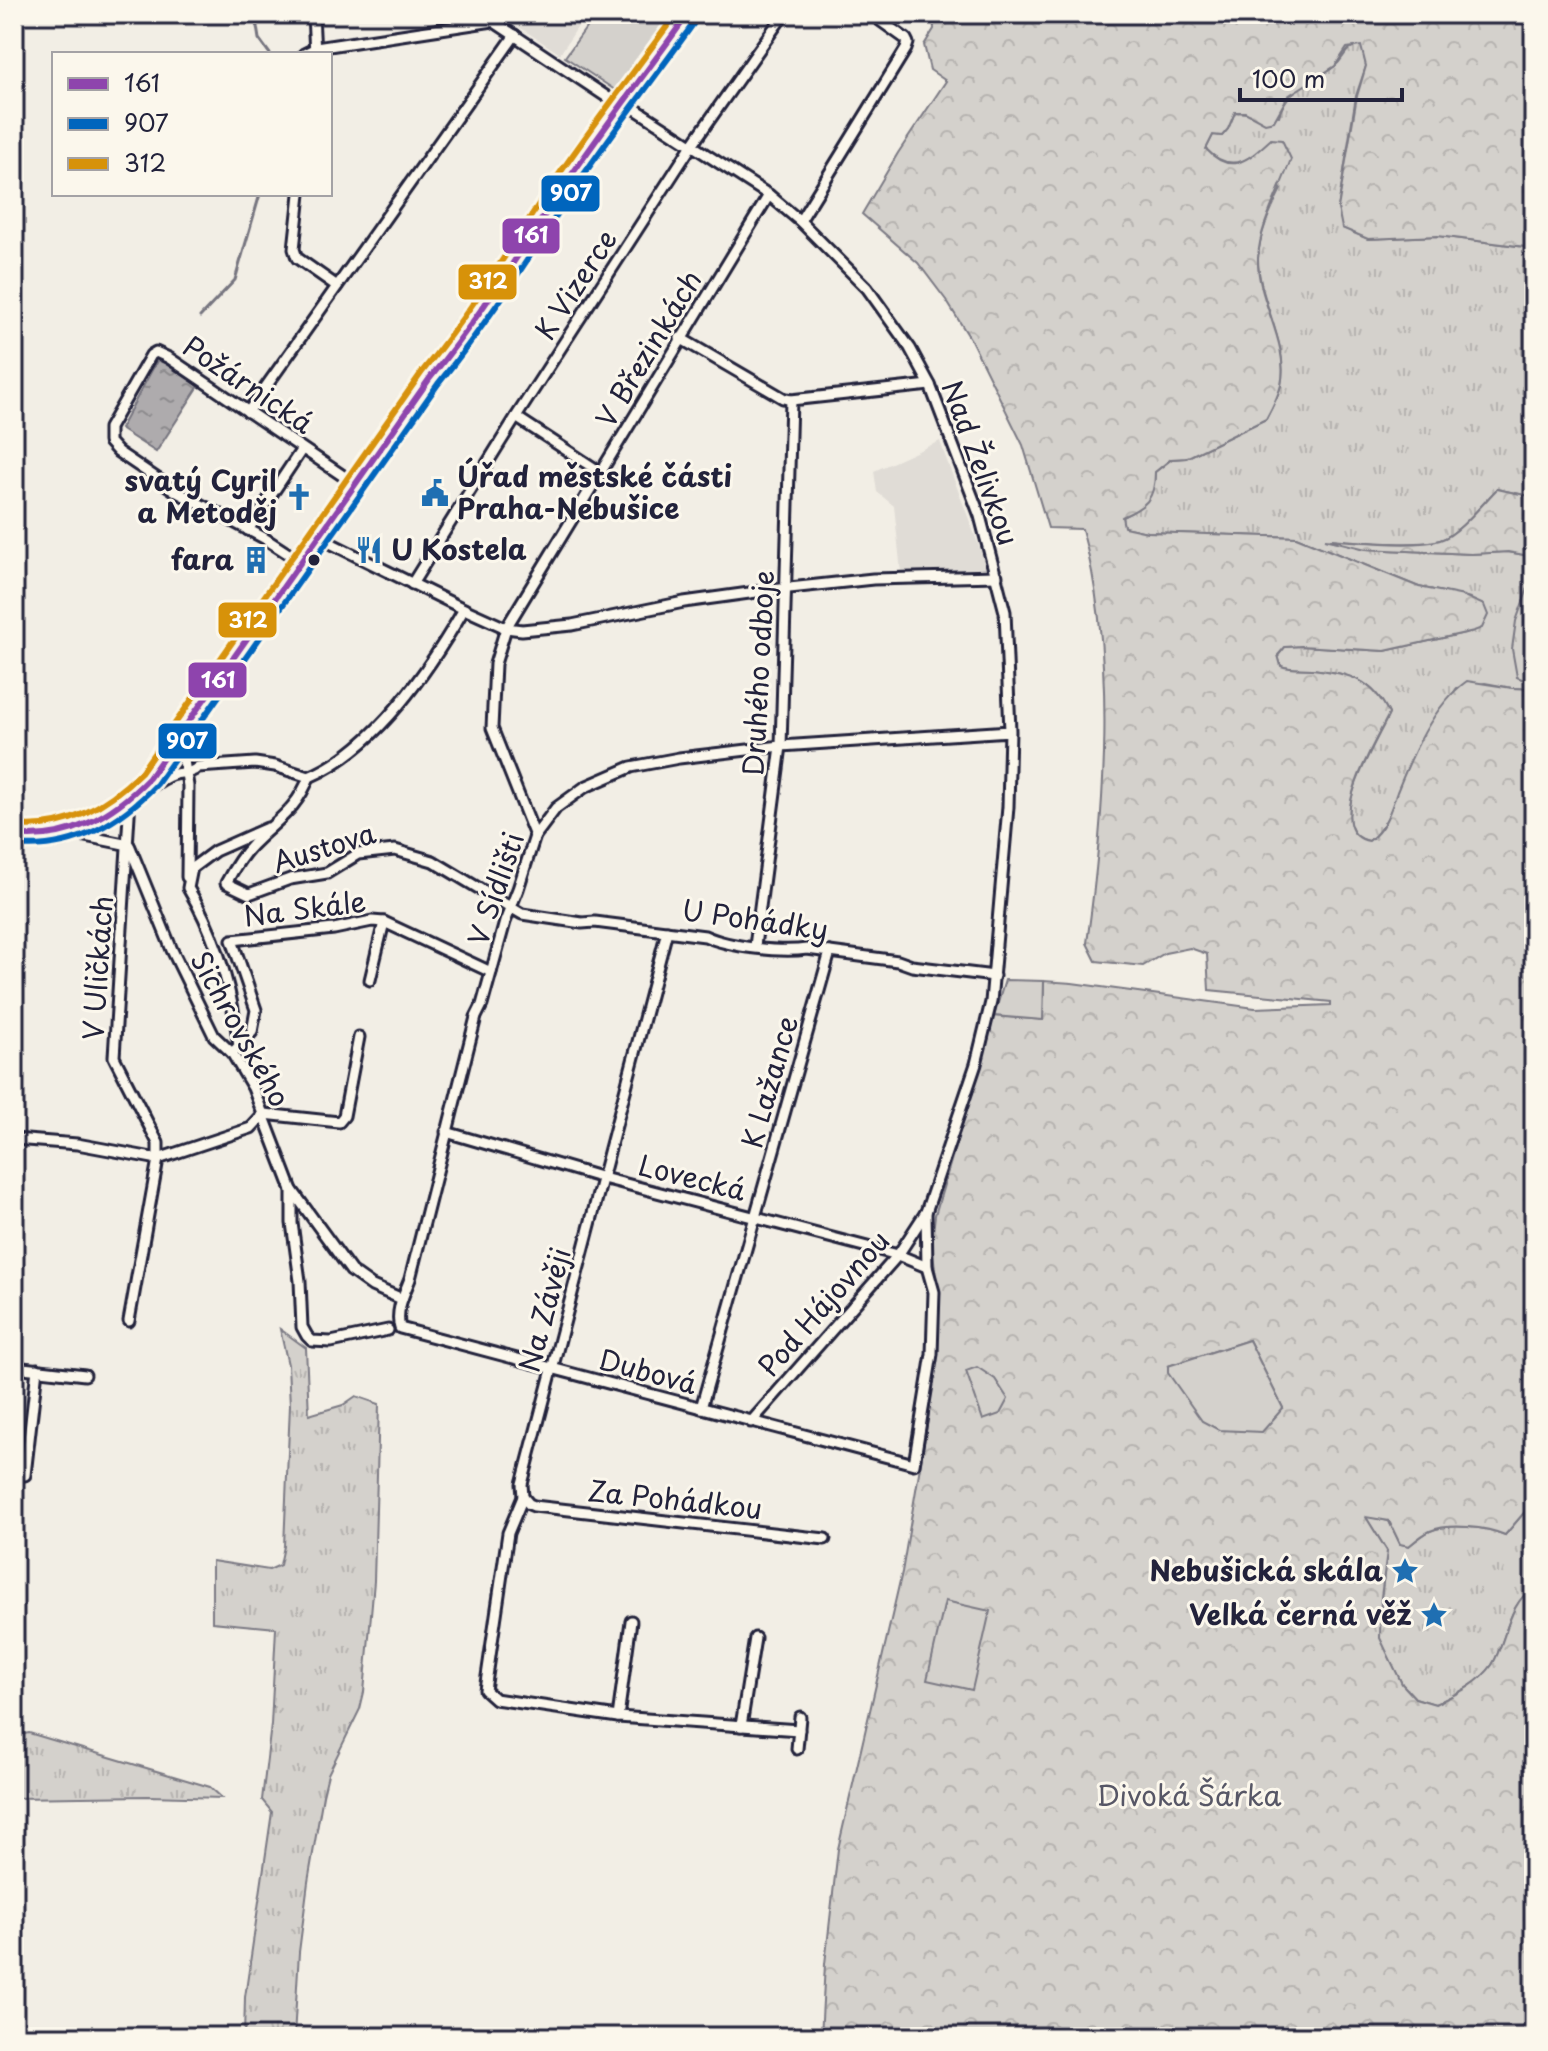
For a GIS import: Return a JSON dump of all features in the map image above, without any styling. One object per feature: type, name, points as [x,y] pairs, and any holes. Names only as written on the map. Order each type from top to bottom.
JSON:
[{"type":"street","points":[[313,14],[315,51],[492,18]]},
{"type":"street","points":[[130,799],[180,735],[688,14]]},
{"type":"street","name":"K Vizerce","points":[[412,584],[692,145],[784,14]]},
{"type":"street","points":[[800,221],[906,49],[906,39],[871,14]]},
{"type":"street","name":"Nad Želivkou","points":[[492,18],[610,99],[692,145],[769,195],[800,221],[867,288],[910,348],[930,385],[971,488],[1005,612],[1010,731],[1008,807],[994,976]]},
{"type":"street","points":[[248,412],[515,35]]},
{"type":"street","name":"V Březinkách","points":[[535,836],[492,728],[495,664],[506,628],[769,195]]},
{"type":"street","points":[[300,196],[294,249],[297,258],[337,286]]},
{"type":"street","points":[[680,338],[791,400],[930,385]]},
{"type":"street","name":"Požárnická","points":[[248,530],[177,492],[109,442],[107,434],[151,355],[156,352],[355,484]]},
{"type":"street","name":"Druhého odboje","points":[[755,946],[781,746],[791,400]]},
{"type":"street","points":[[516,417],[600,472]]},
{"type":"street","points":[[301,562],[248,530],[302,449]]},
{"type":"street","points":[[318,537],[506,628],[538,630],[684,602],[786,588],[873,579],[997,576]]},
{"type":"street","points":[[14,835],[34,839],[67,833],[145,794],[173,774],[193,772],[198,767],[255,763],[309,777],[332,765],[402,703],[442,647],[464,609]]},
{"type":"street","name":"V Sídlišti","points":[[402,1299],[410,1279],[476,1017],[535,836],[556,808],[585,787],[631,767],[679,758],[781,746],[1010,731]]},
{"type":"street","points":[[180,735],[188,786],[188,888],[205,917],[218,954],[234,1012],[235,1049]]},
{"type":"street","name":"Austova","points":[[309,777],[302,797],[241,858],[226,883],[249,894],[290,879],[327,873],[358,854],[395,850],[433,861],[510,909]]},
{"type":"street","name":"V Uličkách","points":[[129,1321],[158,1159],[158,1143],[114,1057],[130,799]]},
{"type":"street","points":[[188,888],[192,868],[215,851],[270,827]]},
{"type":"street","points":[[67,833],[129,845]]},
{"type":"street","name":"Sichrovského","points":[[129,845],[179,964],[214,1036],[235,1049],[264,1114],[292,1190],[351,1271],[372,1286],[402,1299]]},
{"type":"street","name":"U Pohádky","points":[[510,909],[528,916],[667,931],[755,946],[830,952],[994,976]]},
{"type":"street","name":"Na Skále","points":[[235,1049],[252,1032],[256,1010],[232,940],[334,929],[372,921],[384,922],[491,972]]},
{"type":"street","name":"Na Skále","points":[[370,980],[384,922]]},
{"type":"street","name":"Na Závěji","points":[[618,1717],[495,1699],[485,1690],[508,1533],[523,1497],[522,1484],[667,931]]},
{"type":"street","name":"K Lažance","points":[[701,1408],[830,952]]},
{"type":"street","name":"Pod Hájovnou","points":[[751,1422],[898,1255],[926,1212],[976,1064],[994,976]]},
{"type":"street","points":[[14,1139],[77,1144],[158,1159],[251,1128],[264,1114],[330,1122],[342,1120],[359,1037]]},
{"type":"street","name":"Lovecká","points":[[446,1132],[603,1178],[898,1255],[927,1267]]},
{"type":"street","name":"Sichrovského","points":[[292,1190],[292,1223],[300,1281],[302,1327],[307,1336],[312,1341],[331,1342],[388,1330]]},
{"type":"street","name":"Pod Hájovnou","points":[[914,1464],[932,1354],[934,1292],[927,1267],[926,1212]]},
{"type":"street","name":"Dubová","points":[[402,1299],[398,1321],[403,1330],[914,1464]]},
{"type":"street","points":[[14,1367],[85,1375]]},
{"type":"street","points":[[25,1475],[37,1369]]},
{"type":"street","name":"Za Pohádkou","points":[[523,1497],[534,1506],[825,1539]]},
{"type":"street","points":[[631,1621],[618,1717],[799,1730]]},
{"type":"street","points":[[741,1726],[755,1638]]},
{"type":"street","points":[[797,1749],[800,1717]]},
{"type":"shaded area","points":[[505,14],[586,14],[560,54],[507,19]]},
{"type":"shaded area","points":[[940,441],[988,570],[901,572],[894,506],[877,492],[874,471]]},
{"type":"green space","points":[[596,14],[674,14],[618,92],[565,57]]},
{"type":"green space","name":"Divoká Šárka","points":[[933,14],[1534,14],[1534,248],[1438,236],[1368,239],[1342,228],[1338,208],[1357,96],[1366,66],[1361,46],[1347,48],[1335,66],[1288,96],[1274,121],[1265,123],[1245,112],[1235,112],[1222,136],[1213,135],[1206,149],[1224,162],[1240,162],[1271,139],[1282,140],[1291,159],[1266,220],[1258,258],[1262,290],[1281,353],[1281,385],[1266,419],[1186,458],[1171,459],[1155,472],[1153,490],[1147,501],[1122,517],[1124,527],[1147,532],[1296,537],[1419,587],[1464,596],[1484,605],[1488,615],[1482,628],[1474,631],[1385,651],[1301,646],[1285,647],[1278,655],[1281,666],[1325,671],[1359,680],[1376,693],[1389,714],[1364,763],[1350,804],[1350,821],[1355,834],[1369,841],[1387,819],[1409,762],[1425,732],[1455,691],[1467,681],[1534,689],[1534,1501],[1505,1535],[1478,1528],[1447,1527],[1427,1532],[1409,1546],[1400,1544],[1389,1521],[1366,1517],[1387,1551],[1380,1638],[1402,1684],[1415,1698],[1435,1704],[1480,1678],[1492,1665],[1518,1603],[1534,1588],[1534,2037],[821,2037],[825,1964],[838,1849],[902,1572],[929,1414],[937,1336],[938,1297],[932,1242],[935,1215],[994,1016],[1043,1020],[1044,981],[1255,1008],[1331,1005],[1331,1002],[1209,990],[1207,954],[1190,948],[1165,953],[1143,966],[1096,961],[1087,943],[1103,789],[1104,681],[1093,578],[1082,529],[1048,528],[1023,445],[971,340],[918,263],[862,214],[946,81],[930,70],[924,45],[934,29]],"holes":[[[1249,1340],[1283,1408],[1219,1430],[1168,1366]]]},
{"type":"green space","points":[[1362,46],[1366,66],[1356,96],[1338,208],[1343,228],[1368,239],[1438,236],[1534,248],[1534,497],[1497,489],[1462,525],[1440,540],[1403,543],[1332,539],[1366,549],[1524,555],[1531,562],[1534,572],[1517,677],[1534,684],[1534,689],[1485,683],[1457,688],[1418,748],[1383,826],[1369,841],[1355,834],[1349,821],[1350,803],[1389,714],[1375,693],[1358,680],[1325,671],[1281,666],[1278,656],[1285,647],[1301,646],[1385,651],[1474,631],[1471,598],[1419,587],[1296,537],[1147,532],[1124,527],[1122,517],[1146,500],[1153,488],[1155,472],[1172,459],[1186,458],[1266,419],[1281,385],[1281,354],[1259,275],[1258,259],[1263,232],[1281,189],[1253,155],[1234,163],[1222,161],[1206,149],[1213,135],[1222,136],[1228,129],[1235,112],[1279,116],[1295,91],[1335,66],[1349,49]]},
{"type":"green space","points":[[1497,489],[1534,497],[1534,572],[1531,562],[1524,555],[1508,552],[1471,554],[1366,549],[1325,539],[1400,544],[1440,540],[1462,525]]},
{"type":"green space","points":[[1534,572],[1534,684],[1517,677],[1512,649],[1516,621]]},
{"type":"green space","points":[[1005,980],[1044,981],[1043,1020],[994,1016]]},
{"type":"green space","points":[[280,1329],[306,1348],[309,1415],[343,1405],[356,1396],[379,1404],[374,1581],[360,1709],[328,1774],[323,1795],[299,1952],[294,2037],[244,2037],[245,1997],[272,1812],[262,1800],[271,1725],[276,1628],[212,1622],[212,1561],[269,1570],[280,1565],[284,1546],[290,1405],[288,1365]]},
{"type":"green space","points":[[1249,1340],[1283,1408],[1262,1432],[1219,1430],[1202,1421],[1168,1373],[1168,1366]]},
{"type":"green space","points":[[977,1367],[995,1379],[1008,1399],[1000,1414],[983,1420],[966,1371]]},
{"type":"green space","points":[[1534,1501],[1534,1588],[1518,1603],[1492,1665],[1459,1693],[1435,1704],[1415,1698],[1402,1684],[1379,1638],[1387,1551],[1365,1516],[1389,1521],[1400,1544],[1409,1546],[1427,1532],[1447,1527],[1478,1528],[1505,1535]]},
{"type":"green space","points":[[945,1601],[990,1611],[972,1690],[927,1680]]},
{"type":"green space","points":[[29,1733],[210,1787],[222,1798],[14,1798],[14,1736]]},
{"type":"water","points":[[158,359],[199,386],[156,452],[120,429]]},
{"type":"waterway","points":[[255,14],[259,39],[269,52]]},
{"type":"waterway","points":[[200,317],[235,280],[259,196]]},
{"type":"transit line","name":"312","points":[[15,825],[51,824],[84,814],[114,796],[141,772],[467,312],[570,158],[676,14]]},
{"type":"transit line","name":"161","points":[[14,835],[53,834],[88,823],[120,804],[149,778],[476,317],[580,162],[688,14]]},
{"type":"transit line","name":"907","points":[[14,845],[55,844],[92,832],[126,812],[157,784],[498,303],[588,168],[696,20]]},
{"type":"place","name":"Úřad městské části Praha-Nebušice","points":[[435,493]]},
{"type":"place","name":"svatý Cyril a Metoděj","points":[[299,497]]},
{"type":"place","name":"U Kostela","points":[[369,550]]},
{"type":"place","name":"fara","points":[[256,560]]},
{"type":"place","name":"Nebušická skála","points":[[1405,1571]]},
{"type":"place","name":"Velká černá věž","points":[[1434,1615]]}]
